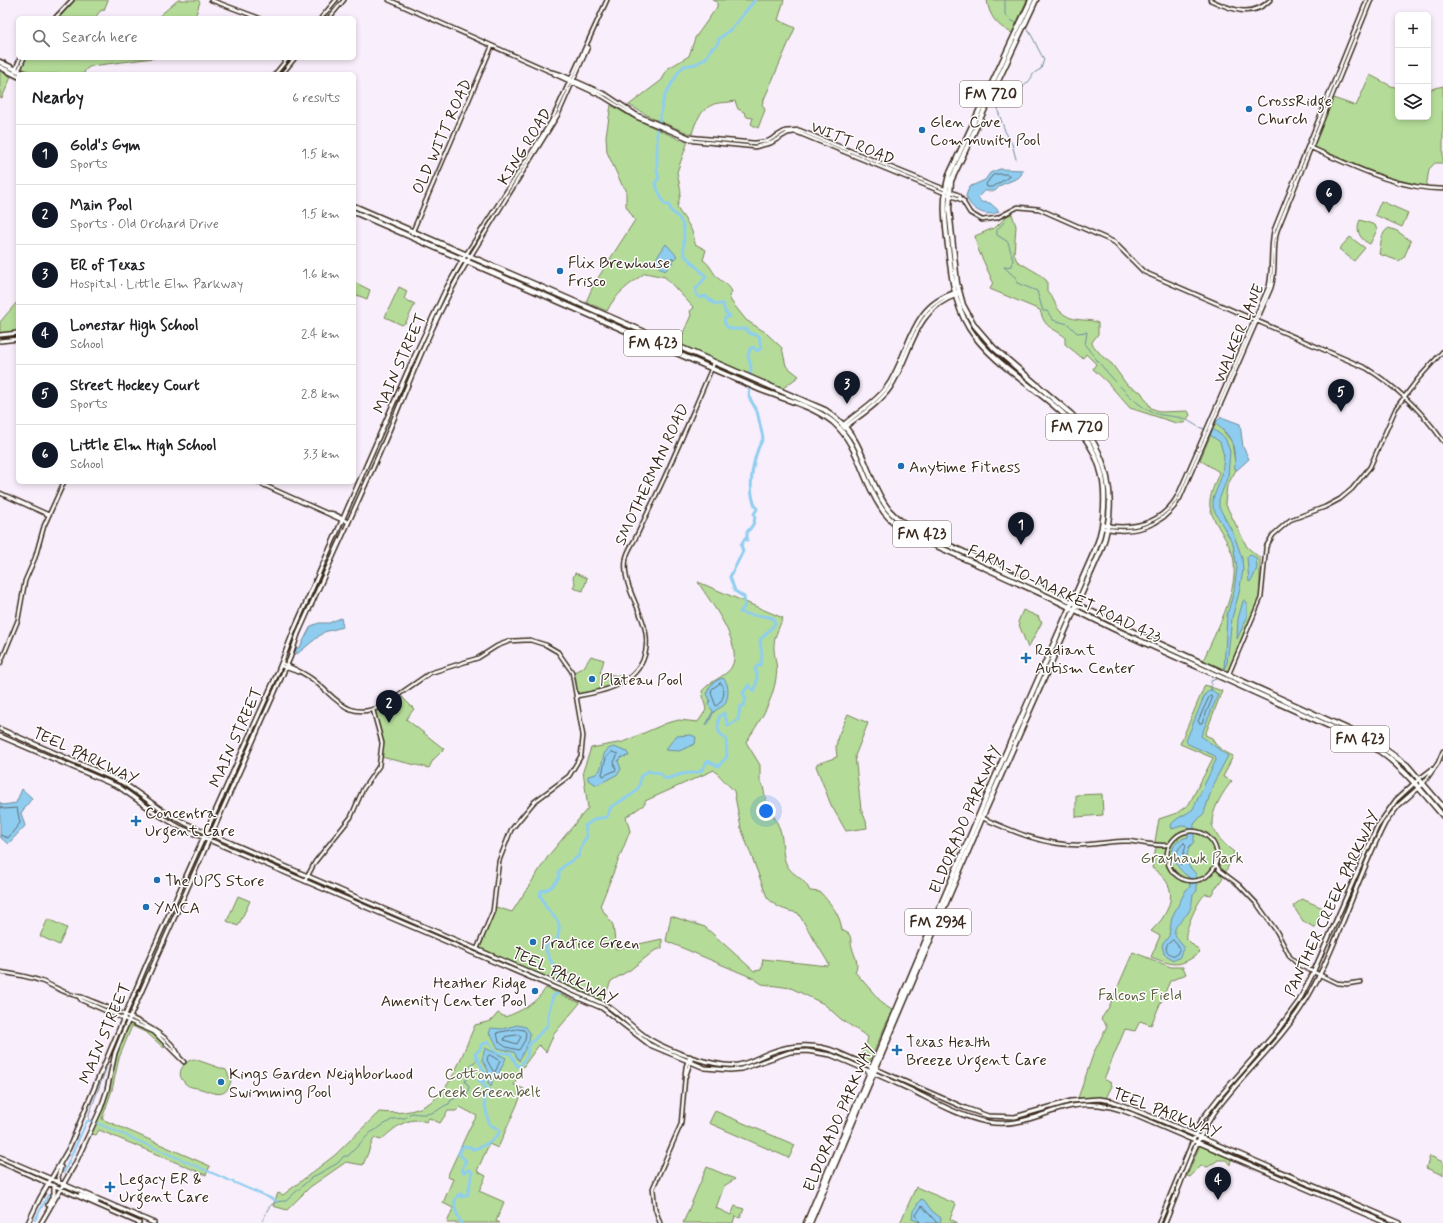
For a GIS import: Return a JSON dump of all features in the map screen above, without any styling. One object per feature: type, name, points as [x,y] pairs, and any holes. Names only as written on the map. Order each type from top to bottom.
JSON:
[{"type":"main road","name":"FM 720","points":[[1025,18],[1031,0]]},
{"type":"main road","name":"FM 720","points":[[1036,0],[1018,33],[947,192],[952,262],[957,294],[967,325],[981,343],[1077,427],[1090,445],[1098,463],[1104,484],[1105,506],[1102,526],[1074,603]]},
{"type":"main road","points":[[0,62],[16,72]]},
{"type":"main road","points":[[0,67],[16,73]]},
{"type":"main road","name":"FARM-TO-MARKET ROAD 423","points":[[356,207],[820,408],[842,428],[860,448],[872,486],[884,504],[903,523],[1023,586],[1135,639],[1367,743],[1389,758],[1415,784],[1443,816]]},
{"type":"main road","name":"FARM-TO-MARKET ROAD 423","points":[[356,213],[761,390],[822,414],[842,428]]},
{"type":"main road","name":"MAIN STREET","points":[[30,1223],[69,1148],[139,982],[281,664],[292,633],[416,353],[446,289],[465,260]]},
{"type":"main road","name":"MAIN STREET","points":[[42,1221],[80,1155],[101,1108],[107,1090],[115,1053],[128,1019],[286,667],[298,634],[421,355],[465,260]]},
{"type":"main road","points":[[842,428],[882,397],[891,387],[917,321],[934,303],[957,294],[969,316],[986,340],[1082,425],[1094,442],[1106,467],[1110,509],[1108,527],[1093,566],[1074,603]]},
{"type":"main road","points":[[0,335],[16,333]]},
{"type":"main road","points":[[0,341],[16,339]]},
{"type":"main road","points":[[416,353],[421,355]]},
{"type":"main road","points":[[785,399],[787,394]]},
{"type":"main road","name":"FARM-TO-MARKET ROAD 423","points":[[966,557],[1026,580],[1138,634],[1372,740],[1398,758],[1419,779],[1443,807]]},
{"type":"main road","points":[[1088,564],[1093,566]]},
{"type":"main road","points":[[1023,586],[1026,580]]},
{"type":"main road","name":"ELDORADO PARKWAY","points":[[806,1223],[892,1026],[980,817],[1074,603]]},
{"type":"main road","points":[[1135,639],[1138,634]]},
{"type":"main road","name":"TEEL PARKWAY","points":[[0,729],[122,782],[149,802],[174,817],[206,832],[584,996],[615,1011],[649,1039],[691,1057],[714,1064],[729,1065],[749,1062],[785,1048],[807,1046],[837,1052],[910,1090],[962,1113],[987,1122],[1022,1122],[1074,1106],[1107,1106],[1127,1112],[1386,1223]]},
{"type":"main road","name":"TEEL PARKWAY","points":[[0,736],[119,787],[170,822],[582,1000],[611,1014],[634,1035],[650,1045],[705,1068],[730,1070],[752,1066],[783,1054],[807,1051],[835,1057],[873,1070],[913,1085],[970,1110],[994,1117],[1015,1117],[1028,1115],[1071,1101],[1099,1099],[1112,1101],[1195,1134],[1400,1223]]},
{"type":"main road","points":[[18,743],[20,738]]},
{"type":"main road","points":[[238,760],[243,762]]},
{"type":"main road","points":[[76,768],[78,763]]},
{"type":"main road","name":"PANTHER CREEK PARKWAY","points":[[1159,1223],[1195,1134],[1212,1105],[1287,1018],[1314,973],[1377,826],[1388,810],[1419,779]]},
{"type":"main road","name":"PANTHER CREEK PARKWAY","points":[[1165,1223],[1198,1143],[1212,1116],[1221,1103],[1292,1022],[1318,976],[1383,827],[1399,805],[1423,784]]},
{"type":"main road","points":[[223,793],[228,795]]},
{"type":"main road","points":[[146,806],[149,802]]},
{"type":"main road","points":[[170,822],[174,817]]},
{"type":"main road","points":[[270,865],[272,861]]},
{"type":"main road","points":[[188,871],[194,873]]},
{"type":"main road","points":[[139,982],[144,984]]},
{"type":"main road","points":[[807,1046],[807,1051]]},
{"type":"main road","points":[[835,1057],[837,1052]]},
{"type":"main road","points":[[767,1054],[769,1059]]},
{"type":"main road","name":"ELDORADO PARKWAY","points":[[810,1223],[873,1070]]},
{"type":"main road","points":[[910,1090],[913,1085]]},
{"type":"main road","points":[[61,1189],[58,1174],[69,1148]]},
{"type":"main road","points":[[1233,1157],[1236,1152]]},
{"type":"main road","points":[[0,1157],[63,1184],[139,1223]]},
{"type":"main road","points":[[0,1162],[76,1195],[130,1213],[154,1223]]},
{"type":"main road","points":[[16,1169],[18,1164]]},
{"type":"main road","points":[[1269,1172],[1271,1167]]},
{"type":"main road","points":[[1179,1176],[1184,1178]]},
{"type":"main road","points":[[42,1221],[44,1213],[54,1194],[52,1179]]},
{"type":"main road","points":[[1341,1204],[1343,1198]]},
{"type":"main road","points":[[128,1218],[130,1213]]},
{"type":"main road","points":[[1162,1216],[1167,1218]]},
{"type":"street","points":[[57,16],[72,0]]},
{"type":"street","points":[[211,0],[254,16]]},
{"type":"street","points":[[323,16],[336,0]]},
{"type":"street","points":[[331,16],[344,0]]},
{"type":"street","name":"WITT ROAD","points":[[389,0],[548,71],[607,95],[634,115],[670,131],[689,137],[726,143],[762,146],[775,137],[796,132],[947,192],[964,202],[974,216],[982,220],[997,218],[1018,207],[1038,209],[1114,242],[1144,272],[1205,299],[1256,319]]},
{"type":"street","name":"KING ROAD","points":[[465,260],[526,164],[550,122],[572,81],[606,0]]},
{"type":"street","points":[[1210,0],[1234,10],[1247,11],[1261,7],[1270,0]]},
{"type":"street","name":"WALKER LANE","points":[[1320,117],[1368,7],[1369,0]]},
{"type":"street","name":"WALKER LANE","points":[[1102,526],[1126,527],[1140,525],[1162,514],[1175,500],[1273,283],[1275,268],[1275,241],[1277,231],[1338,69],[1369,0]]},
{"type":"street","points":[[1349,52],[1354,37]]},
{"type":"street","name":"OLD WITT ROAD","points":[[411,236],[492,46]]},
{"type":"street","points":[[17,72],[20,60]]},
{"type":"street","points":[[17,72],[23,60]]},
{"type":"street","points":[[277,72],[286,60]]},
{"type":"street","points":[[284,72],[293,60]]},
{"type":"street","points":[[1330,97],[1338,69]]},
{"type":"street","points":[[1309,147],[1396,183],[1431,189],[1443,189]]},
{"type":"street","points":[[1256,319],[1358,364],[1380,377],[1405,397],[1427,419],[1443,441]]},
{"type":"street","points":[[1227,680],[1224,673],[1261,598],[1266,547],[1273,535],[1290,520],[1325,507],[1340,499],[1352,489],[1370,467],[1396,408],[1418,379],[1443,351]]},
{"type":"street","name":"SMOTHERMAN ROAD","points":[[577,696],[600,692],[624,682],[633,675],[643,660],[646,646],[645,630],[639,607],[627,581],[626,558],[675,454],[714,363]]},
{"type":"street","points":[[0,664],[18,620],[25,580],[35,558],[49,515],[63,484]]},
{"type":"street","points":[[262,484],[327,513],[331,512],[348,522]]},
{"type":"street","points":[[0,493],[49,515]]},
{"type":"street","points":[[281,664],[311,678],[334,700],[342,705],[358,710],[373,710],[386,704],[430,673],[478,658],[497,646],[510,641],[521,640],[541,642],[558,652],[572,672],[583,736],[582,750],[579,761],[566,779],[544,793],[527,808],[511,830],[503,848],[497,868],[493,911],[477,949]]},
{"type":"street","points":[[306,881],[315,862],[351,817],[362,789],[379,766],[382,743],[373,710]]},
{"type":"street","points":[[1423,784],[1443,751]]},
{"type":"street","points":[[1419,779],[1434,768]]},
{"type":"street","points":[[980,817],[1019,834],[1055,843],[1076,845],[1126,841],[1163,846],[1170,844]]},
{"type":"street","points":[[1186,831],[1197,831],[1206,834],[1214,842],[1218,856],[1216,864],[1213,871],[1201,880],[1188,881],[1179,878],[1171,870],[1167,859],[1167,853],[1170,844],[1176,837],[1186,831]]},
{"type":"street","points":[[1163,846],[1167,853]]},
{"type":"street","points":[[1216,864],[1220,871],[1238,885],[1258,905],[1277,932],[1293,961],[1318,976],[1341,984],[1361,982]]},
{"type":"street","points":[[1213,871],[1220,871]]},
{"type":"street","points":[[0,972],[31,978],[124,1017],[154,1032],[184,1062]]},
{"type":"street","points":[[660,1223],[655,1208],[654,1188],[681,1124],[685,1074],[691,1057]]},
{"type":"green space","points":[[75,0],[108,0],[104,10],[100,11],[96,16],[61,16]]},
{"type":"green space","points":[[178,0],[198,0],[200,2],[194,16],[159,16]]},
{"type":"green space","points":[[713,0],[784,0],[778,20],[795,28],[762,104],[765,110],[758,128],[751,124],[753,118],[747,117],[744,112],[738,109],[735,101],[709,106],[697,121],[692,134],[654,119],[629,105],[662,80],[667,69],[689,56],[695,38],[717,7],[717,2]]},
{"type":"green space","points":[[987,0],[1027,0],[1012,33],[998,24],[992,16]]},
{"type":"green space","points":[[25,60],[138,60],[91,66],[84,72],[31,72],[22,68]]},
{"type":"green space","points":[[0,71],[11,77],[2,98],[0,97]]},
{"type":"green space","points":[[1370,75],[1395,87],[1395,120],[1431,120],[1431,89],[1443,86],[1443,163],[1435,163],[1429,169],[1426,188],[1400,184],[1310,148],[1330,97],[1356,106]]},
{"type":"green space","points":[[611,105],[631,117],[683,141],[688,141],[677,172],[681,192],[677,208],[691,229],[695,244],[706,250],[703,260],[718,278],[731,289],[732,292],[729,296],[731,301],[746,320],[765,332],[782,348],[786,366],[799,376],[782,389],[678,345],[691,315],[690,311],[694,308],[665,277],[645,273],[628,285],[614,299],[607,311],[586,302],[594,284],[635,220],[626,206],[626,189],[622,185],[607,152],[606,136]]},
{"type":"green space","points":[[1381,201],[1408,213],[1402,227],[1375,215]]},
{"type":"green space","points":[[1012,214],[1016,226],[1014,254],[1017,261],[1039,274],[1047,281],[1047,291],[1057,307],[1066,316],[1098,323],[1098,334],[1092,344],[1103,357],[1112,364],[1127,385],[1141,392],[1151,408],[1161,412],[1188,411],[1190,415],[1184,423],[1176,423],[1130,408],[1107,382],[1093,369],[1096,364],[1086,354],[1083,358],[1081,357],[1065,344],[1065,337],[1046,324],[1040,310],[990,289],[993,282],[978,249],[975,236],[996,227],[1007,216]]},
{"type":"green space","points":[[1360,220],[1375,225],[1377,230],[1370,244],[1366,242],[1359,234],[1358,227]]},
{"type":"green space","points":[[1389,228],[1397,231],[1411,241],[1404,257],[1399,261],[1379,254],[1382,236]]},
{"type":"green space","points":[[1350,237],[1365,248],[1354,261],[1339,249]]},
{"type":"green space","points":[[356,283],[370,290],[367,299],[357,295],[356,297]]},
{"type":"green space","points":[[399,287],[407,291],[404,299],[415,304],[406,322],[402,325],[385,317]]},
{"type":"green space","points":[[16,303],[16,332],[0,334],[0,322]]},
{"type":"green space","points":[[1216,422],[1232,442],[1236,470],[1227,486],[1225,503],[1247,547],[1260,558],[1260,598],[1228,672],[1203,661],[1229,600],[1234,575],[1234,562],[1232,554],[1212,515],[1210,508],[1211,494],[1219,472],[1200,460]]},
{"type":"green space","points":[[575,573],[587,578],[583,591],[573,588],[575,583],[573,578]]},
{"type":"green space","points":[[698,582],[783,618],[774,641],[777,674],[772,695],[769,703],[746,742],[760,765],[760,781],[781,833],[784,858],[787,866],[804,882],[810,891],[820,892],[831,905],[837,914],[842,930],[850,936],[851,945],[857,962],[855,972],[884,1005],[892,1010],[869,1063],[858,1058],[866,1046],[868,1037],[842,1020],[824,1004],[791,988],[762,984],[753,978],[666,941],[671,916],[705,927],[754,971],[761,970],[763,959],[828,966],[829,964],[798,913],[781,908],[767,897],[741,828],[734,791],[714,770],[645,801],[645,804],[626,817],[630,831],[600,906],[613,925],[616,949],[662,939],[662,948],[654,951],[630,970],[611,981],[603,1001],[480,948],[496,907],[512,912],[549,855],[588,808],[583,771],[591,748],[623,742],[667,723],[679,720],[698,722],[706,710],[702,691],[709,684],[729,671],[734,659],[730,636]]},
{"type":"green space","points":[[1023,610],[1039,617],[1039,620],[1042,622],[1028,648],[1018,622]]},
{"type":"green space","points":[[591,656],[604,660],[600,673],[620,676],[624,682],[613,688],[577,696],[572,673],[584,667]]},
{"type":"green space","name":"Grayhawk Park","points":[[1205,685],[1222,691],[1205,735],[1212,738],[1218,747],[1233,756],[1223,777],[1232,781],[1225,790],[1216,807],[1212,824],[1218,836],[1234,852],[1224,876],[1211,895],[1206,894],[1203,896],[1196,907],[1187,929],[1186,938],[1200,952],[1187,961],[1171,964],[1151,957],[1160,936],[1151,931],[1162,919],[1171,897],[1168,884],[1159,873],[1152,868],[1157,843],[1155,841],[1159,819],[1177,813],[1189,804],[1213,758],[1180,744]]},
{"type":"green space","points":[[399,694],[414,709],[406,719],[444,749],[433,760],[429,768],[381,757],[382,743],[373,710]]},
{"type":"green space","points":[[848,714],[868,723],[855,756],[861,809],[867,828],[846,831],[831,805],[816,766],[817,764],[837,757],[836,747],[838,736]]},
{"type":"green space","points":[[1102,794],[1103,815],[1076,817],[1076,795]]},
{"type":"green space","points":[[238,896],[250,901],[238,926],[227,921]]},
{"type":"green space","points":[[1302,899],[1323,908],[1315,928],[1303,921],[1293,906]]},
{"type":"green space","points":[[48,919],[67,928],[59,945],[40,936]]},
{"type":"green space","name":"Falcons Field","points":[[1133,952],[1171,967],[1183,967],[1186,974],[1170,981],[1151,1025],[1140,1021],[1135,1031],[1125,1029],[1104,1079],[1111,1083],[1112,1086],[1106,1098],[1078,1098],[1094,1052],[1107,1026],[1101,1019],[1109,1007]]},
{"type":"green space","name":"Cottonwood Creek Greenbelt","points":[[546,988],[580,1003],[554,1034],[546,1052],[539,1045],[520,1071],[514,1085],[524,1089],[498,1148],[489,1144],[477,1171],[486,1176],[479,1191],[504,1202],[496,1221],[500,1223],[447,1223],[453,1208],[443,1203],[453,1179],[447,1177],[470,1127],[477,1116],[460,1107],[456,1111],[448,1111],[440,1123],[429,1118],[426,1122],[420,1120],[408,1121],[396,1127],[381,1140],[374,1138],[363,1165],[346,1162],[310,1187],[287,1210],[273,1206],[278,1193],[283,1195],[335,1155],[379,1112],[401,1112],[419,1108],[433,1101],[444,1090],[452,1076],[475,1025],[491,1021],[498,1013],[505,1017],[523,1009],[538,998]]},
{"type":"green space","points":[[131,1022],[152,1032],[166,1045],[164,1048],[147,1033],[132,1026],[119,1058],[112,1090],[102,1119],[210,1166],[206,1175],[99,1130],[96,1135],[90,1133],[99,1114],[122,1038]]},
{"type":"green space","points":[[194,1059],[226,1070],[231,1081],[226,1091],[219,1094],[215,1093],[190,1086],[181,1079],[180,1075],[182,1068],[187,1062]]},
{"type":"green space","points":[[715,1111],[795,1145],[789,1158],[709,1123]]},
{"type":"green space","points":[[1200,1145],[1231,1159],[1230,1165],[1226,1160],[1218,1160],[1208,1167],[1201,1166],[1190,1177],[1187,1176]]},
{"type":"green space","points":[[1430,1156],[1443,1162],[1443,1175],[1426,1168]]},
{"type":"green space","points":[[707,1167],[735,1179],[724,1186],[716,1208],[731,1215],[735,1206],[744,1209],[740,1218],[735,1216],[733,1223],[683,1223]]},
{"type":"green space","points":[[916,1187],[956,1204],[950,1219],[958,1223],[900,1223]]},
{"type":"water","points":[[1000,169],[1023,170],[1018,178],[1001,185],[995,191],[984,191],[978,197],[981,202],[990,203],[999,211],[993,214],[986,214],[971,205],[966,196],[969,187],[985,180],[990,173]]},
{"type":"water","points":[[666,244],[677,256],[673,260],[672,258],[670,261],[673,262],[665,271],[656,265],[647,264],[653,263]]},
{"type":"water","points":[[1221,417],[1240,424],[1243,447],[1249,459],[1237,470],[1235,469],[1234,450],[1229,437],[1216,422]]},
{"type":"water","points":[[1213,429],[1225,438],[1230,451],[1228,476],[1219,500],[1219,507],[1234,535],[1242,558],[1243,570],[1239,593],[1232,618],[1227,663],[1224,669],[1227,615],[1234,591],[1237,568],[1233,544],[1213,508],[1213,499],[1222,475],[1224,456],[1220,442],[1210,435]]},
{"type":"water","points":[[1250,554],[1256,558],[1257,568],[1252,580],[1249,582],[1247,557]]},
{"type":"water","points":[[1245,600],[1247,603],[1247,618],[1237,639],[1238,619],[1243,601]]},
{"type":"water","points":[[341,618],[343,627],[324,632],[297,654],[295,649],[300,647],[311,626],[319,623],[329,623]]},
{"type":"water","points":[[723,678],[728,687],[727,699],[724,705],[714,712],[706,725],[713,711],[708,705],[710,700],[707,694],[709,688],[717,680]]},
{"type":"water","points":[[1211,689],[1218,695],[1201,736],[1228,756],[1214,782],[1204,813],[1194,824],[1194,842],[1189,847],[1187,856],[1188,865],[1196,874],[1197,891],[1193,895],[1192,904],[1188,913],[1175,928],[1176,936],[1184,947],[1179,958],[1174,960],[1164,954],[1162,945],[1169,936],[1172,917],[1186,890],[1190,887],[1189,877],[1178,867],[1173,856],[1175,844],[1188,837],[1188,827],[1185,825],[1172,829],[1171,825],[1175,820],[1193,809],[1216,760],[1215,756],[1188,744],[1186,741],[1205,694]]},
{"type":"water","points":[[691,735],[696,737],[695,744],[679,751],[665,750],[676,736]]},
{"type":"water","points":[[614,747],[627,752],[629,756],[622,757],[618,761],[621,769],[618,774],[597,785],[588,780],[588,776],[596,774],[600,770],[606,751]]},
{"type":"water","points":[[22,789],[32,798],[21,813],[25,826],[8,844],[0,837],[0,802],[3,805],[16,803]]},
{"type":"water","points":[[517,1025],[526,1027],[530,1033],[529,1041],[519,1061],[514,1052],[498,1048],[492,1036],[489,1034],[491,1028],[502,1029]]},
{"type":"water","points":[[485,1048],[506,1058],[498,1075],[493,1078],[491,1087],[488,1083],[488,1070],[482,1060]]},
{"type":"water","points":[[921,1199],[924,1200],[932,1211],[941,1218],[940,1223],[922,1223],[912,1219],[913,1211]]},
{"type":"waterway","points":[[474,1149],[493,1140],[500,1130],[489,1124],[484,1101],[489,1095],[489,1089],[487,1089],[479,1080],[484,1081],[487,1076],[475,1054],[481,1048],[481,1045],[489,1042],[496,1052],[511,1054],[517,1066],[520,1066],[527,1056],[528,1046],[548,1025],[548,1015],[553,996],[559,993],[557,973],[546,951],[546,945],[557,940],[559,924],[545,906],[540,896],[541,891],[552,887],[559,878],[559,871],[566,864],[578,857],[583,842],[587,837],[585,826],[595,819],[607,817],[611,807],[635,792],[640,783],[640,777],[648,771],[660,773],[666,779],[682,774],[700,772],[708,761],[718,766],[727,757],[726,738],[719,732],[718,729],[719,717],[724,713],[728,726],[738,720],[740,707],[744,705],[746,699],[743,693],[749,685],[754,692],[756,686],[757,678],[755,670],[757,666],[760,665],[762,656],[760,640],[775,624],[773,618],[744,614],[740,612],[745,606],[744,597],[735,591],[730,577],[743,551],[741,545],[745,538],[747,540],[747,532],[754,524],[754,514],[757,509],[752,496],[752,471],[758,448],[763,438],[757,411],[749,397],[751,367],[748,356],[750,349],[753,347],[757,351],[761,348],[759,336],[749,333],[747,329],[731,329],[724,321],[725,318],[730,316],[725,312],[723,304],[715,304],[705,296],[700,298],[696,294],[696,289],[706,277],[684,254],[683,225],[677,216],[671,211],[669,205],[664,204],[655,183],[659,178],[657,170],[657,132],[664,97],[679,71],[684,66],[696,64],[706,58],[711,49],[717,45],[719,39],[731,29],[755,0]]},
{"type":"waterway","points":[[1005,0],[1005,14],[1009,19],[1018,24]]},
{"type":"waterway","points":[[1016,159],[1012,144],[1005,131],[998,111],[999,99],[1005,96],[1016,97],[1033,74],[1041,69],[1044,59],[1030,32],[1025,27]]},
{"type":"waterway","points":[[1004,216],[1005,221],[997,230],[997,235],[1008,242],[1013,260],[1011,266],[1004,267],[1016,278],[1017,283],[1037,291],[1043,311],[1047,311],[1053,320],[1068,324],[1077,333],[1087,332],[1085,345],[1116,382],[1144,408],[1156,414],[1185,419],[1204,429]]},
{"type":"waterway","points":[[1211,691],[1211,681],[1216,679]]},
{"type":"waterway","points":[[262,1223],[267,1210],[272,1204],[280,1201],[286,1201],[311,1178],[338,1163],[344,1156],[348,1156],[370,1133],[393,1119],[405,1118],[411,1113],[431,1113],[449,1104],[451,1100],[467,1094],[469,1087],[465,1081],[468,1077],[471,1065],[478,1060]]},
{"type":"waterway","points":[[89,1120],[89,1114],[106,1069]]},
{"type":"waterway","points":[[64,1172],[87,1121],[91,1121]]},
{"type":"waterway","points":[[97,1123],[277,1201]]},
{"type":"waterway","points":[[461,1223],[456,1213],[455,1201],[458,1195],[461,1194],[461,1197],[468,1194],[472,1172],[470,1170],[463,1172],[462,1169],[466,1161],[459,1154],[463,1146],[471,1147],[472,1149]]},
{"type":"waterway","points":[[35,1220],[48,1195]]},
{"type":"place","name":"CrossRidge Church","points":[[1249,109]]},
{"type":"place","name":"Glen Cove Community Pool","points":[[922,130]]},
{"type":"place","name":"Little Elm High School","points":[[1329,213]]},
{"type":"place","name":"Flix Brewhouse Frisco","points":[[560,271]]},
{"type":"place","name":"ER of Texas","points":[[847,404]]},
{"type":"place","name":"Street Hockey Court","points":[[1341,412]]},
{"type":"place","name":"Anytime Fitness","points":[[901,466]]},
{"type":"place","name":"Gold's Gym","points":[[1021,545]]},
{"type":"place","name":"Radiant Autism Center","points":[[1026,658]]},
{"type":"place","name":"Plateau Pool","points":[[592,679]]},
{"type":"place","name":"Main Pool","points":[[389,723]]},
{"type":"place","name":"Concentra Urgent Care","points":[[136,821]]},
{"type":"place","name":"The UPS Store","points":[[157,880]]},
{"type":"place","name":"YMCA","points":[[146,907]]},
{"type":"place","name":"Practice Green","points":[[533,942]]},
{"type":"place","name":"Heather Ridge Amenity Center Pool","points":[[535,991]]},
{"type":"place","name":"Texas Health Breeze Urgent Care","points":[[897,1050]]},
{"type":"place","name":"Kings Garden Neighborhood Swimming Pool","points":[[221,1082]]},
{"type":"place","name":"Legacy ER & Urgent Care","points":[[110,1187]]},
{"type":"place","name":"Lonestar High School","points":[[1218,1200]]}]
